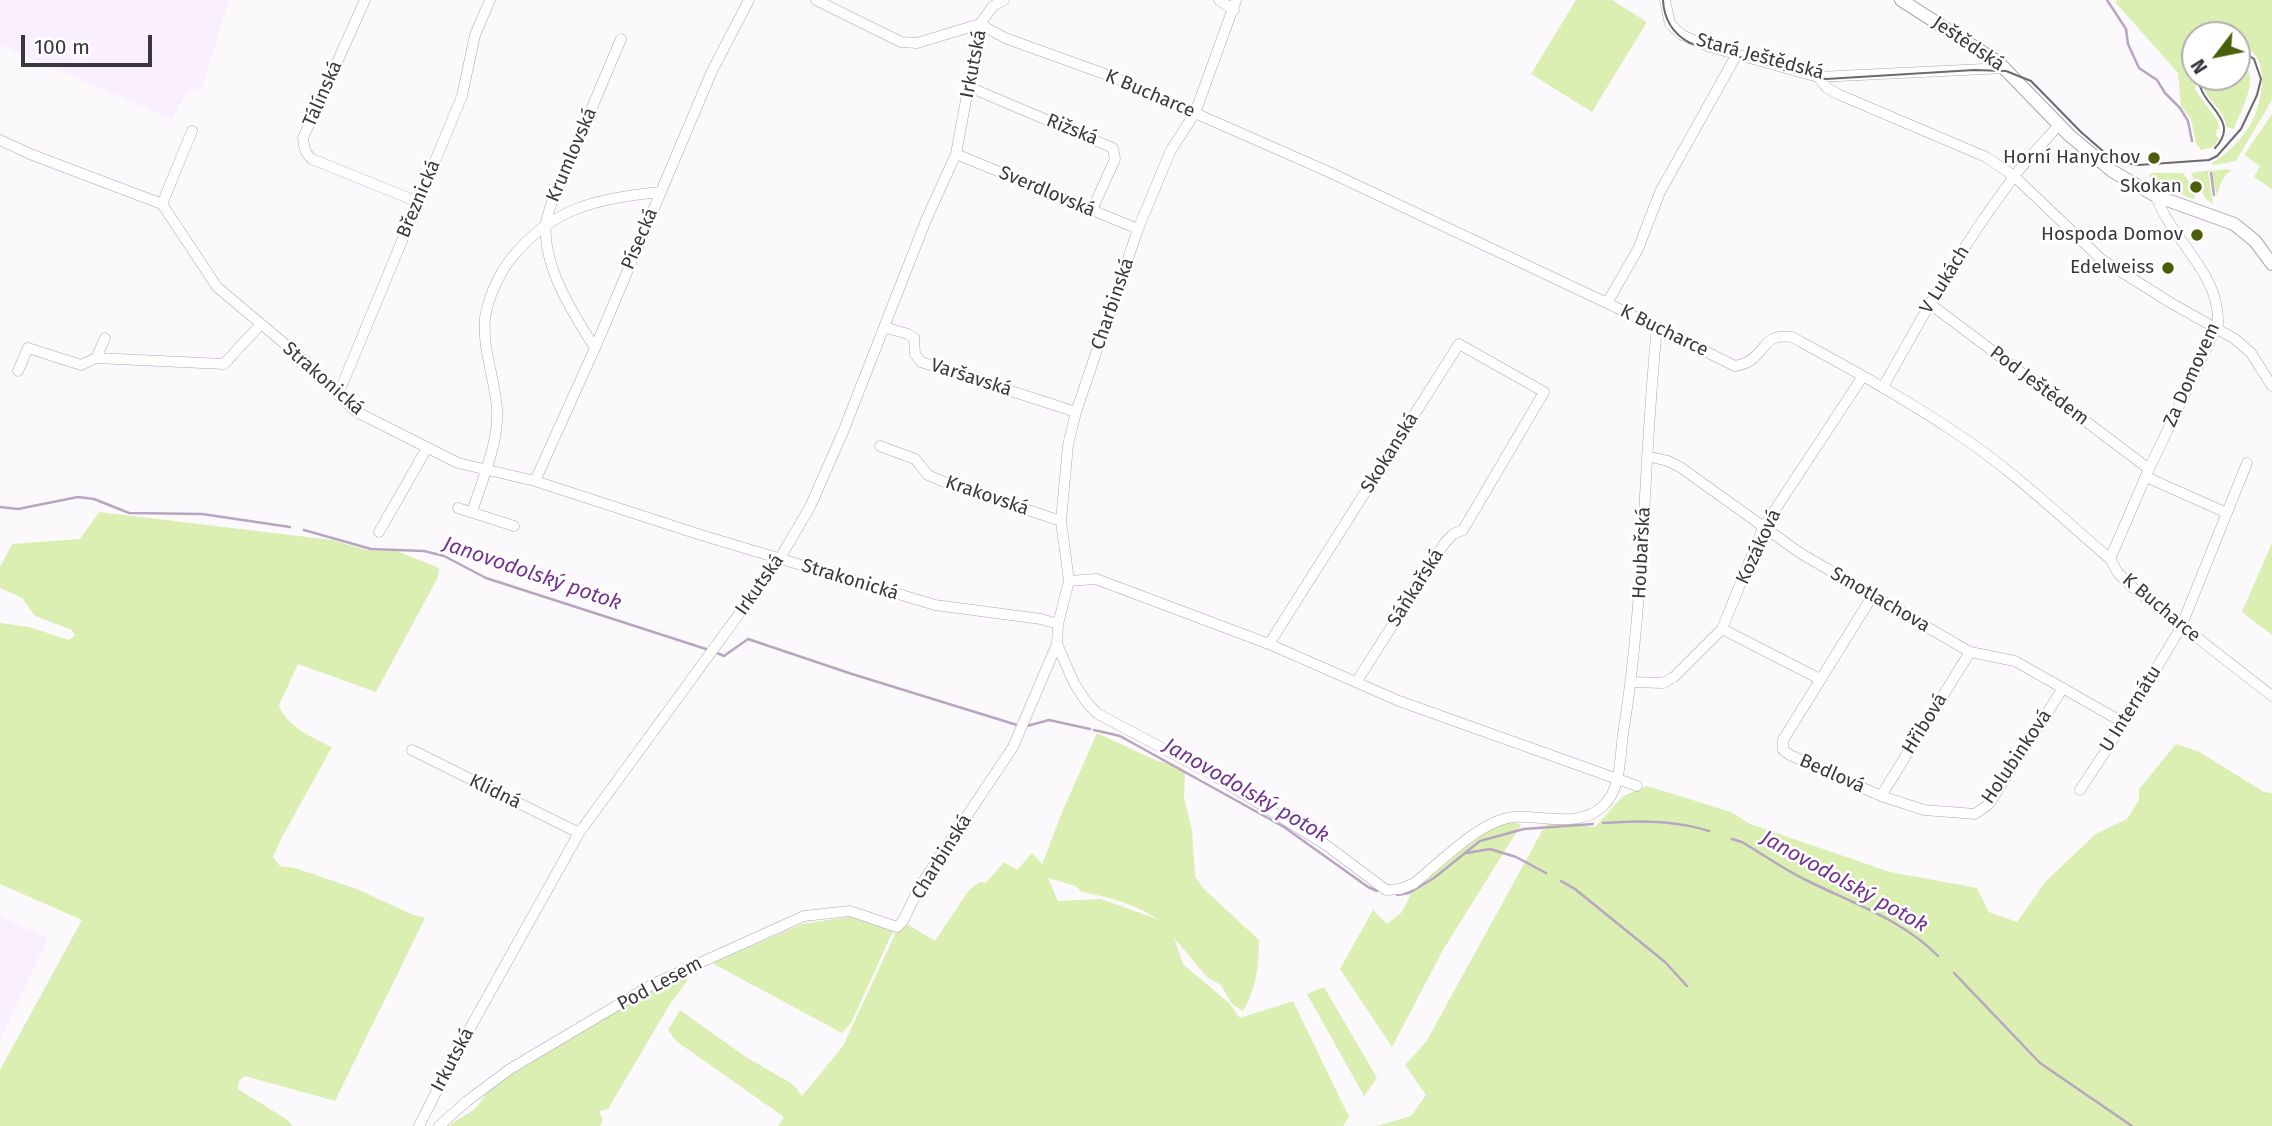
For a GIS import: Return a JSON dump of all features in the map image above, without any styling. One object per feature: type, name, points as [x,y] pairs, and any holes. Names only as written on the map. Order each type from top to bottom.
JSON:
[{"type":"street","name":"Tálínská","points":[[365,0],[303,138],[304,148],[312,159],[418,202]]},
{"type":"street","name":"Březnická","points":[[338,395],[462,96],[474,35],[490,0]]},
{"type":"street","name":"Písecká","points":[[535,481],[595,348],[712,71],[749,0]]},
{"type":"street","points":[[816,0],[901,42],[917,43],[980,24]]},
{"type":"street","name":"Irkutská","points":[[419,1126],[455,1055],[579,833],[780,558],[810,507],[843,432],[926,220],[956,154],[980,24],[993,6],[1004,0]]},
{"type":"street","points":[[1219,0],[1235,5]]},
{"type":"street","name":"Stará Ještědská","points":[[1665,0],[1670,24],[1682,36],[1818,77],[2005,68]]},
{"type":"street","name":"Ještědská","points":[[1901,0],[2005,68],[2059,125],[2112,171],[2156,196],[2234,224],[2255,242],[2272,264]]},
{"type":"street","name":"Charbinská","points":[[903,921],[920,886],[1013,747],[1057,644],[1058,624],[1069,581],[1061,521],[1068,444],[1076,412],[1138,229],[1171,150],[1195,113],[1235,5]]},
{"type":"street","name":"K Bucharce","points":[[980,24],[1006,38],[1113,77],[1329,172],[1735,366],[1751,361],[1767,341],[1780,335],[1792,337],[1883,387],[1956,432],[2025,486],[2110,559],[2118,573],[2131,586],[2272,696]]},
{"type":"street","name":"Krumlovská","points":[[595,348],[572,313],[561,290],[552,265],[546,223],[552,202],[621,39]]},
{"type":"street","points":[[1607,303],[1638,249],[1660,192],[1737,54]]},
{"type":"street","points":[[1818,77],[1827,88],[1840,95],[1986,157],[2014,176],[2101,259],[2235,339],[2251,353],[2272,386]]},
{"type":"street","name":"Rižská","points":[[969,88],[1113,148],[1115,159],[1092,210]]},
{"type":"street","points":[[2014,176],[2059,125]]},
{"type":"street","points":[[0,140],[162,204],[192,131]]},
{"type":"street","name":"Sverdlovská","points":[[956,154],[1138,229]]},
{"type":"street","name":"V Lukách","points":[[1883,387],[1929,303],[2014,176]]},
{"type":"street","points":[[472,512],[495,433],[497,409],[485,319],[500,274],[527,239],[546,223],[582,206],[609,198],[660,192]]},
{"type":"street","name":"Za Domovem","points":[[2110,559],[2216,327],[2218,309],[2214,292],[2206,275],[2161,209],[2156,196]]},
{"type":"street","name":"Strakonická","points":[[162,204],[217,286],[304,360],[355,411],[458,463],[535,481],[935,605],[1041,619],[1058,624]]},
{"type":"street","name":"Pod Ještědem","points":[[1929,303],[2148,473],[2227,513]]},
{"type":"street","points":[[18,371],[28,348],[81,365],[96,358],[224,364],[260,325]]},
{"type":"street","name":"Varšavská","points":[[884,327],[914,338],[915,354],[921,362],[1076,412]]},
{"type":"street","name":"Houbařská","points":[[1057,644],[1074,683],[1098,714],[1215,776],[1326,845],[1387,890],[1413,884],[1478,831],[1495,821],[1514,817],[1572,819],[1592,815],[1612,796],[1632,682],[1657,327]]},
{"type":"street","points":[[96,358],[105,338]]},
{"type":"street","name":"Skokanská","points":[[1269,643],[1459,344],[1544,392]]},
{"type":"street","name":"Kozáková","points":[[1632,682],[1663,683],[1674,677],[1722,629],[1763,528],[1863,376]]},
{"type":"street","name":"Sáňkařská","points":[[1357,681],[1444,544],[1453,534],[1463,530],[1544,392]]},
{"type":"street","name":"Krakovská","points":[[880,446],[915,458],[928,475],[944,482],[1061,521]]},
{"type":"street","points":[[379,532],[427,448]]},
{"type":"street","name":"Smotlachova","points":[[1647,456],[1680,467],[1763,528],[1970,652],[2015,661],[2124,723]]},
{"type":"street","name":"U Internátu","points":[[2080,790],[2124,723],[2181,627],[2247,463]]},
{"type":"street","points":[[458,508],[514,526]]},
{"type":"street","points":[[1069,581],[1096,579],[1269,643],[1399,701],[1637,786]]},
{"type":"street","name":"Bedlová","points":[[1872,595],[1783,740],[1783,750],[1881,796]]},
{"type":"street","points":[[1722,629],[1820,678]]},
{"type":"street","name":"Hřibová","points":[[1881,796],[1970,652]]},
{"type":"street","name":"Holubinková","points":[[1881,796],[1924,810],[1975,814],[1989,804],[2063,688]]},
{"type":"street","name":"Klidná","points":[[412,750],[579,833]]},
{"type":"street","name":"Pod Lesem","points":[[439,1126],[510,1069],[653,984],[756,937],[804,916],[850,911],[891,926],[897,927],[903,921]]},
{"type":"shaded area","points":[[0,0],[229,0],[202,88],[185,95],[172,119],[0,45]]},
{"type":"shaded area","points":[[0,916],[48,938],[0,1040]]},
{"type":"green space","points":[[1576,0],[1612,0],[1647,22],[1592,112],[1531,74]]},
{"type":"green space","points":[[2272,0],[2272,100],[2236,161],[2212,163],[2239,140],[2256,114],[2262,77],[2256,56],[2251,52],[2251,21],[2181,21],[2181,91],[2196,91],[2217,120],[2220,129],[2217,129],[2216,135],[2219,139],[2213,147],[2201,150],[2196,143],[2191,119],[2181,106],[2178,73],[2115,2]]},
{"type":"green space","points":[[2205,91],[2249,91],[2234,129],[2226,127],[2222,113]]},
{"type":"green space","points":[[2272,114],[2272,189],[2254,177],[2260,166],[2244,155]]},
{"type":"green space","points":[[2211,170],[2208,172],[2213,204],[2206,199],[2191,173]]},
{"type":"green space","points":[[2211,171],[2232,171],[2223,178],[2217,197]]},
{"type":"green space","points":[[2151,173],[2183,173],[2189,182],[2189,190],[2195,193],[2195,198],[2154,183],[2149,177]]},
{"type":"green space","points":[[99,512],[332,540],[366,550],[397,551],[439,568],[438,577],[376,692],[298,664],[279,705],[294,725],[332,747],[273,857],[280,866],[295,868],[357,889],[425,918],[335,1101],[245,1076],[239,1081],[238,1089],[293,1126],[0,1126],[0,1070],[82,920],[0,884],[0,623],[29,627],[69,640],[75,635],[72,630],[35,616],[22,598],[0,588],[0,567],[12,544],[80,539]]},
{"type":"green space","points":[[2272,543],[2272,635],[2242,612]]},
{"type":"green space","points":[[1097,733],[1155,760],[1180,767],[1185,773],[1184,798],[1192,830],[1195,876],[1203,888],[1259,940],[1256,977],[1243,1011],[1232,1004],[1221,985],[1208,978],[1174,938],[1183,964],[1229,1003],[1240,1018],[1293,1001],[1349,1117],[1343,1126],[778,1126],[784,1117],[676,1041],[668,1030],[680,1010],[746,1057],[794,1085],[802,1096],[843,1046],[896,932],[907,924],[935,941],[969,890],[980,882],[986,883],[1004,862],[1017,870],[1032,853],[1042,864]],"holes":[[[1048,878],[1076,886],[1082,892],[1122,902],[1160,920],[1101,899],[1058,901]]]},
{"type":"green space","points":[[2176,744],[2198,751],[2264,792],[2272,793],[2272,1126],[1376,1126],[1411,1116],[1426,1095],[1405,1065],[1426,1042],[1547,822],[1595,827],[1623,796],[1647,786],[1731,812],[1750,824],[1890,872],[1977,888],[1989,912],[2017,922],[2046,881],[2096,834],[2127,819],[2139,800],[2139,789]]},
{"type":"green space","points":[[1511,821],[1521,825],[1443,950],[1392,1047],[1340,969],[1373,910],[1387,924],[1401,913],[1415,887],[1467,843],[1491,827]]},
{"type":"green space","points":[[855,916],[894,929],[851,1023],[842,1033],[712,963],[802,924]]},
{"type":"green space","points":[[689,971],[687,981],[670,1004],[608,1109],[599,1111],[603,1119],[600,1126],[448,1126],[475,1109],[485,1096],[483,1095],[526,1060],[596,1024],[650,987]]},
{"type":"green space","points":[[1324,987],[1377,1078],[1364,1096],[1307,994]]},
{"type":"waterway","points":[[2107,0],[2126,29],[2128,44],[2139,68],[2157,80],[2180,108],[2188,121],[2192,141]]},
{"type":"waterway","points":[[2211,173],[2214,195]]},
{"type":"waterway","name":"Janovodolský potok","points":[[0,507],[18,509],[78,497],[94,499],[129,513],[202,514],[290,527]]},
{"type":"waterway","name":"Janovodolský potok","points":[[304,530],[371,549],[424,551],[444,556],[486,578],[706,649]]},
{"type":"waterway","name":"Janovodolský potok","points":[[715,652],[724,656],[748,639],[1017,725]]},
{"type":"waterway","name":"Janovodolský potok","points":[[1027,726],[1049,720],[1090,729]]},
{"type":"waterway","name":"Janovodolský potok","points":[[1094,730],[1120,736],[1284,827],[1377,891]]},
{"type":"waterway","name":"Janovodolský potok","points":[[1603,823],[1656,822],[1709,831]]},
{"type":"waterway","name":"Janovodolský potok","points":[[1397,895],[1409,893],[1434,878],[1480,841],[1524,829],[1593,824]]},
{"type":"waterway","name":"Janovodolský potok","points":[[1732,839],[1742,842],[1799,877],[1893,922],[1938,956]]},
{"type":"waterway","points":[[1467,853],[1490,849],[1516,857],[1546,873]]},
{"type":"waterway","points":[[1561,881],[1575,889],[1665,962],[1687,986]]},
{"type":"waterway","name":"Janovodolský potok","points":[[1954,973],[2040,1063],[2132,1126]]},
{"type":"tram line","points":[[1663,0],[1670,26],[1690,43],[1799,74],[1826,79],[1974,70],[2006,71],[2031,81],[2104,152],[2122,162],[2138,165],[2209,160],[2217,156],[2241,129],[2257,95],[2261,79],[2251,57]]},
{"type":"tram line","points":[[2202,91],[2222,120],[2222,138],[2215,148]]},
{"type":"place","name":"Horní Hanychov","points":[[2154,158]]},
{"type":"place","name":"Skokan","points":[[2196,187]]},
{"type":"place","name":"Hospoda Domov","points":[[2197,235]]},
{"type":"place","name":"Edelweiss","points":[[2168,268]]}]
